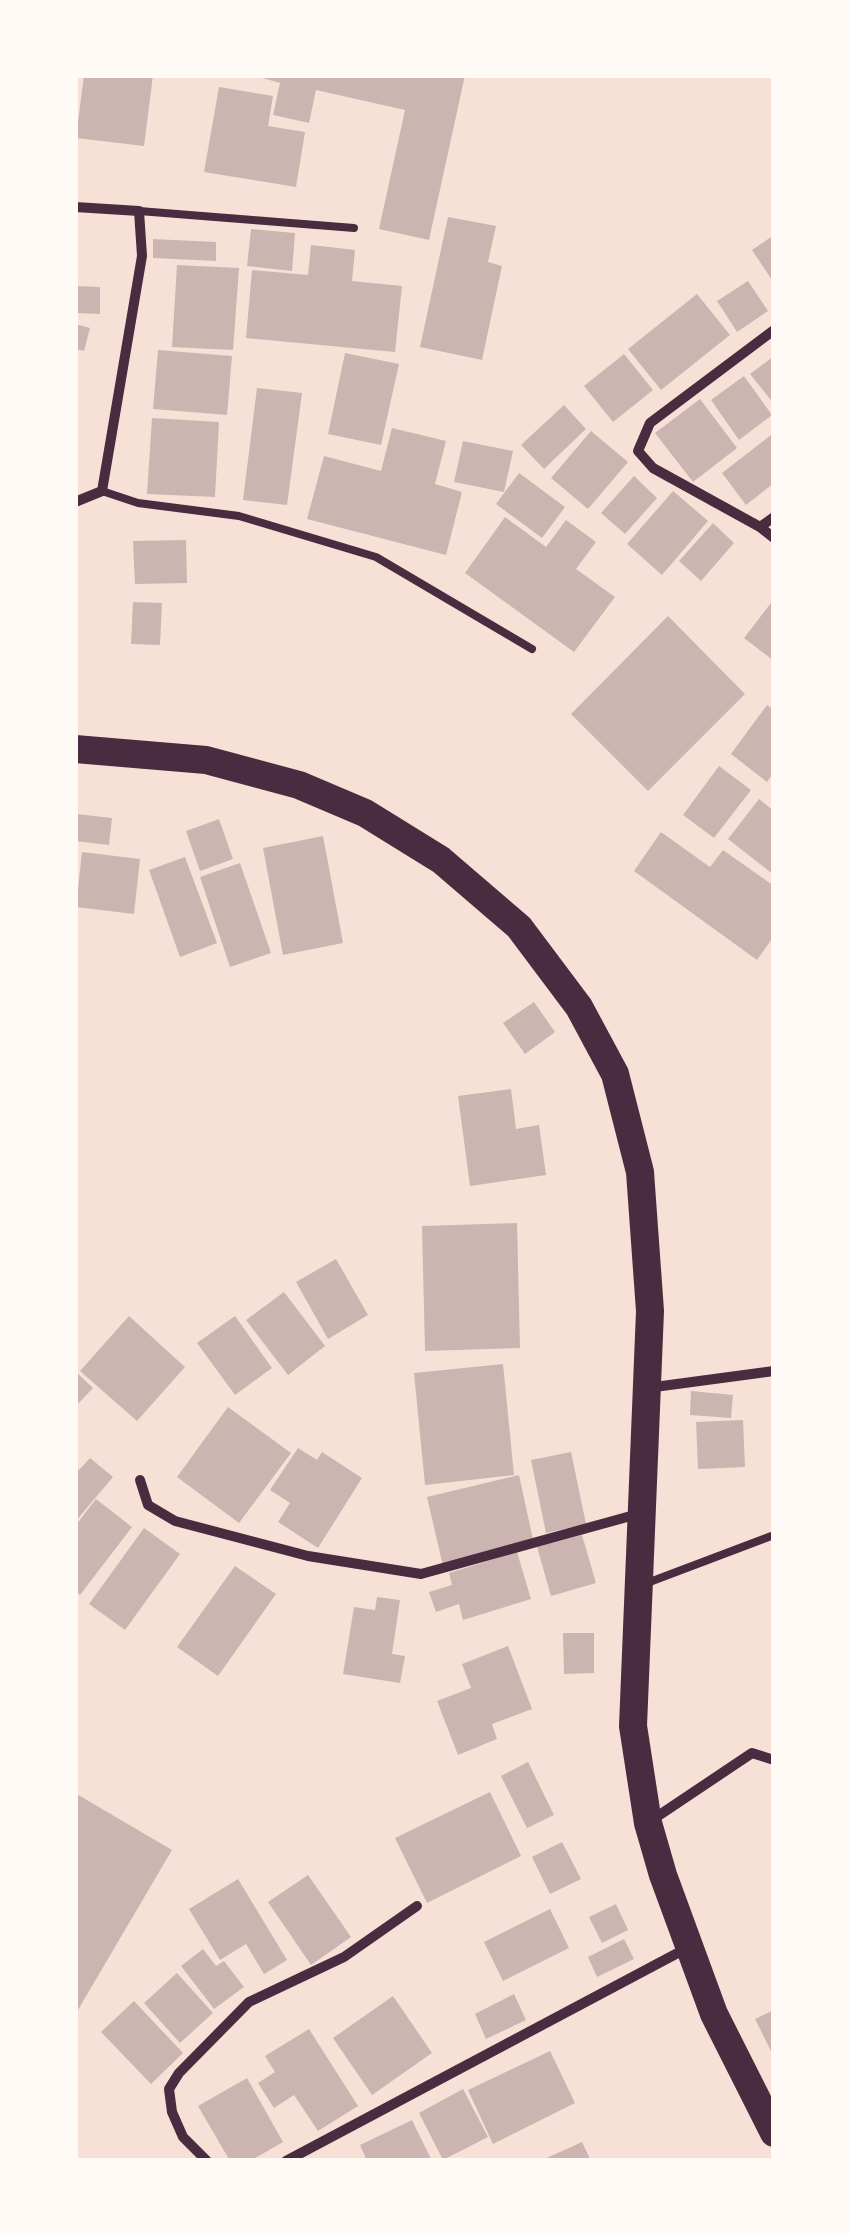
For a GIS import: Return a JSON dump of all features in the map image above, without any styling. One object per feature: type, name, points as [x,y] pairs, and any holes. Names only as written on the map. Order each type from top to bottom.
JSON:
[{"type":"highway","points":[[75,749],[206,760],[299,786],[364,813],[441,860],[519,926],[580,1008],[615,1074],[640,1172],[650,1312],[638,1514],[632,1726],[648,1823],[690,1946],[714,2014],[774,2134]]},
{"type":"street","points":[[75,207],[138,211],[142,256],[102,492],[75,502]]},
{"type":"street","points":[[774,330],[650,422],[638,450],[652,468],[774,538]]},
{"type":"street","points":[[760,527],[774,517]]},
{"type":"street","points":[[646,1388],[774,1371]]},
{"type":"street","points":[[140,1480],[148,1506],[189,1526],[308,1556],[421,1574],[638,1514]]},
{"type":"street","points":[[648,1823],[752,1752],[774,1760]]},
{"type":"street","points":[[207,2161],[183,2137],[172,2112],[169,2089],[178,2073],[249,2002],[344,1956],[417,1906]]},
{"type":"street","points":[[286,2161],[690,1946]]},
{"type":"lane","points":[[138,211],[354,228]]},
{"type":"lane","points":[[102,492],[138,502],[239,516],[376,556],[532,649]]},
{"type":"lane","points":[[637,1586],[774,1536]]},
{"type":"building","points":[[84,75],[153,75],[144,146],[76,138]]},
{"type":"building","points":[[252,75],[465,75],[429,240],[379,229],[405,110],[316,90],[309,123],[273,115],[280,83]]},
{"type":"building","points":[[219,87],[273,96],[268,126],[305,132],[296,187],[204,172]]},
{"type":"building","points":[[448,217],[496,226],[488,262],[502,266],[482,360],[420,347]]},
{"type":"building","points":[[251,229],[295,233],[292,271],[247,266]]},
{"type":"building","points":[[774,235],[774,283],[752,250]]},
{"type":"building","points":[[153,239],[216,242],[216,261],[153,258]]},
{"type":"building","points":[[311,245],[355,250],[352,281],[402,286],[395,352],[246,338],[252,270],[308,275]]},
{"type":"building","points":[[177,265],[239,268],[233,350],[172,347]]},
{"type":"building","points":[[748,281],[768,311],[737,332],[717,301]]},
{"type":"building","points":[[75,286],[100,287],[100,314],[75,313]]},
{"type":"building","points":[[697,294],[730,335],[661,390],[628,349]]},
{"type":"building","points":[[75,324],[90,328],[84,351],[75,349]]},
{"type":"building","points":[[158,350],[232,356],[227,415],[153,409]]},
{"type":"building","points":[[345,353],[399,364],[381,445],[328,434]]},
{"type":"building","points":[[624,354],[653,390],[613,422],[584,386]]},
{"type":"building","points":[[774,356],[774,404],[750,374]]},
{"type":"building","points":[[744,376],[772,415],[739,440],[711,400]]},
{"type":"building","points":[[257,388],[302,393],[287,505],[243,500]]},
{"type":"building","points":[[700,399],[737,448],[693,482],[655,433]]},
{"type":"building","points":[[564,405],[586,429],[544,469],[521,445]]},
{"type":"building","points":[[152,418],[219,422],[215,497],[147,494]]},
{"type":"building","points":[[392,428],[446,441],[435,484],[462,492],[446,555],[307,519],[324,456],[381,471]]},
{"type":"building","points":[[591,431],[628,462],[588,509],[551,478]]},
{"type":"building","points":[[771,435],[774,483],[746,505],[722,473]]},
{"type":"building","points":[[463,441],[513,451],[504,492],[454,482]]},
{"type":"building","points":[[519,473],[565,507],[542,538],[496,504]]},
{"type":"building","points":[[634,476],[657,498],[625,534],[601,513]]},
{"type":"building","points":[[673,491],[708,521],[662,575],[627,544]]},
{"type":"building","points":[[505,517],[546,547],[566,520],[596,542],[576,569],[615,597],[574,652],[465,573]]},
{"type":"building","points":[[713,523],[734,543],[701,581],[679,561]]},
{"type":"building","points":[[186,540],[187,583],[135,584],[133,541]]},
{"type":"building","points":[[774,599],[774,661],[744,638]]},
{"type":"building","points":[[133,602],[162,603],[160,645],[131,644]]},
{"type":"building","points":[[668,616],[745,694],[648,791],[571,714]]},
{"type":"building","points":[[767,705],[774,710],[774,772],[767,782],[731,754]]},
{"type":"building","points":[[719,766],[751,790],[714,838],[683,815]]},
{"type":"building","points":[[759,799],[774,811],[774,875],[728,839]]},
{"type":"building","points":[[77,814],[112,818],[109,845],[75,841]]},
{"type":"building","points":[[219,819],[233,859],[200,871],[186,831]]},
{"type":"building","points":[[661,832],[710,867],[723,850],[774,886],[774,936],[757,960],[634,871]]},
{"type":"building","points":[[323,836],[343,943],[283,955],[263,848]]},
{"type":"building","points":[[82,852],[140,859],[134,914],[76,907]]},
{"type":"building","points":[[185,857],[217,943],[180,957],[149,870]]},
{"type":"building","points":[[240,863],[271,953],[230,967],[200,877]]},
{"type":"building","points":[[534,1002],[555,1032],[525,1054],[503,1023]]},
{"type":"building","points":[[511,1089],[516,1129],[539,1125],[546,1175],[470,1186],[458,1096]]},
{"type":"building","points":[[517,1223],[520,1348],[425,1351],[422,1226]]},
{"type":"building","points":[[336,1259],[368,1315],[328,1339],[296,1282]]},
{"type":"building","points":[[284,1292],[325,1346],[288,1375],[246,1320]]},
{"type":"building","points":[[129,1316],[185,1367],[137,1421],[80,1371]]},
{"type":"building","points":[[235,1316],[272,1368],[235,1395],[197,1343]]},
{"type":"building","points":[[503,1364],[514,1475],[425,1485],[414,1373]]},
{"type":"building","points":[[75,1371],[93,1388],[75,1407]]},
{"type":"building","points":[[691,1391],[733,1395],[731,1418],[690,1415]]},
{"type":"building","points":[[228,1407],[291,1453],[239,1523],[177,1477]]},
{"type":"building","points":[[743,1420],[745,1467],[698,1469],[696,1422]]},
{"type":"building","points":[[298,1448],[317,1460],[322,1452],[362,1478],[318,1548],[278,1522],[290,1503],[270,1490]]},
{"type":"building","points":[[571,1452],[586,1524],[546,1533],[531,1460]]},
{"type":"building","points":[[90,1458],[113,1477],[75,1522],[75,1466],[79,1470]]},
{"type":"building","points":[[519,1475],[534,1544],[443,1566],[427,1497]]},
{"type":"building","points":[[96,1499],[132,1527],[80,1595],[75,1590],[75,1526]]},
{"type":"building","points":[[144,1528],[180,1554],[125,1630],[89,1604]]},
{"type":"building","points":[[582,1535],[596,1583],[551,1596],[537,1547]]},
{"type":"building","points":[[517,1552],[531,1599],[463,1620],[459,1604],[436,1612],[429,1592],[452,1585],[449,1573]]},
{"type":"building","points":[[235,1566],[276,1594],[218,1676],[177,1647]]},
{"type":"building","points":[[377,1597],[400,1600],[392,1654],[405,1656],[400,1683],[343,1674],[354,1607],[375,1610]]},
{"type":"building","points":[[563,1633],[594,1633],[594,1673],[564,1674]]},
{"type":"building","points":[[508,1646],[532,1709],[492,1724],[497,1739],[458,1755],[437,1701],[471,1688],[462,1664]]},
{"type":"building","points":[[528,1762],[554,1815],[527,1828],[501,1776]]},
{"type":"building","points":[[490,1792],[521,1856],[427,1903],[395,1838]]},
{"type":"building","points":[[75,1793],[172,1850],[75,2015]]},
{"type":"building","points":[[562,1842],[581,1879],[550,1894],[532,1857]]},
{"type":"building","points":[[308,1875],[351,1937],[311,1965],[268,1902]]},
{"type":"building","points":[[238,1879],[287,1960],[264,1974],[246,1944],[220,1960],[189,1909]]},
{"type":"building","points":[[616,1904],[628,1930],[602,1943],[589,1917]]},
{"type":"building","points":[[550,1909],[569,1948],[503,1981],[484,1942]]},
{"type":"building","points":[[624,1939],[634,1959],[597,1977],[588,1957]]},
{"type":"building","points":[[203,1949],[216,1966],[224,1961],[244,1987],[214,2009],[181,1966]]},
{"type":"building","points":[[177,1973],[213,2013],[180,2043],[144,2003]]},
{"type":"building","points":[[514,1994],[526,2020],[486,2039],[475,2014]]},
{"type":"building","points":[[393,1996],[432,2053],[372,2095],[333,2038]]},
{"type":"building","points":[[134,2001],[183,2053],[151,2084],[101,2032]]},
{"type":"building","points":[[774,2010],[774,2057],[755,2019]]},
{"type":"building","points":[[309,2029],[358,2106],[318,2131],[294,2095],[274,2108],[258,2083],[275,2072],[265,2056]]},
{"type":"building","points":[[550,2051],[575,2103],[493,2144],[468,2090]]},
{"type":"building","points":[[247,2078],[283,2142],[250,2161],[230,2161],[198,2106]]},
{"type":"building","points":[[463,2089],[488,2137],[443,2160],[419,2113]]},
{"type":"building","points":[[412,2120],[432,2161],[367,2161],[360,2145]]},
{"type":"building","points":[[582,2142],[591,2161],[540,2161]]}]
